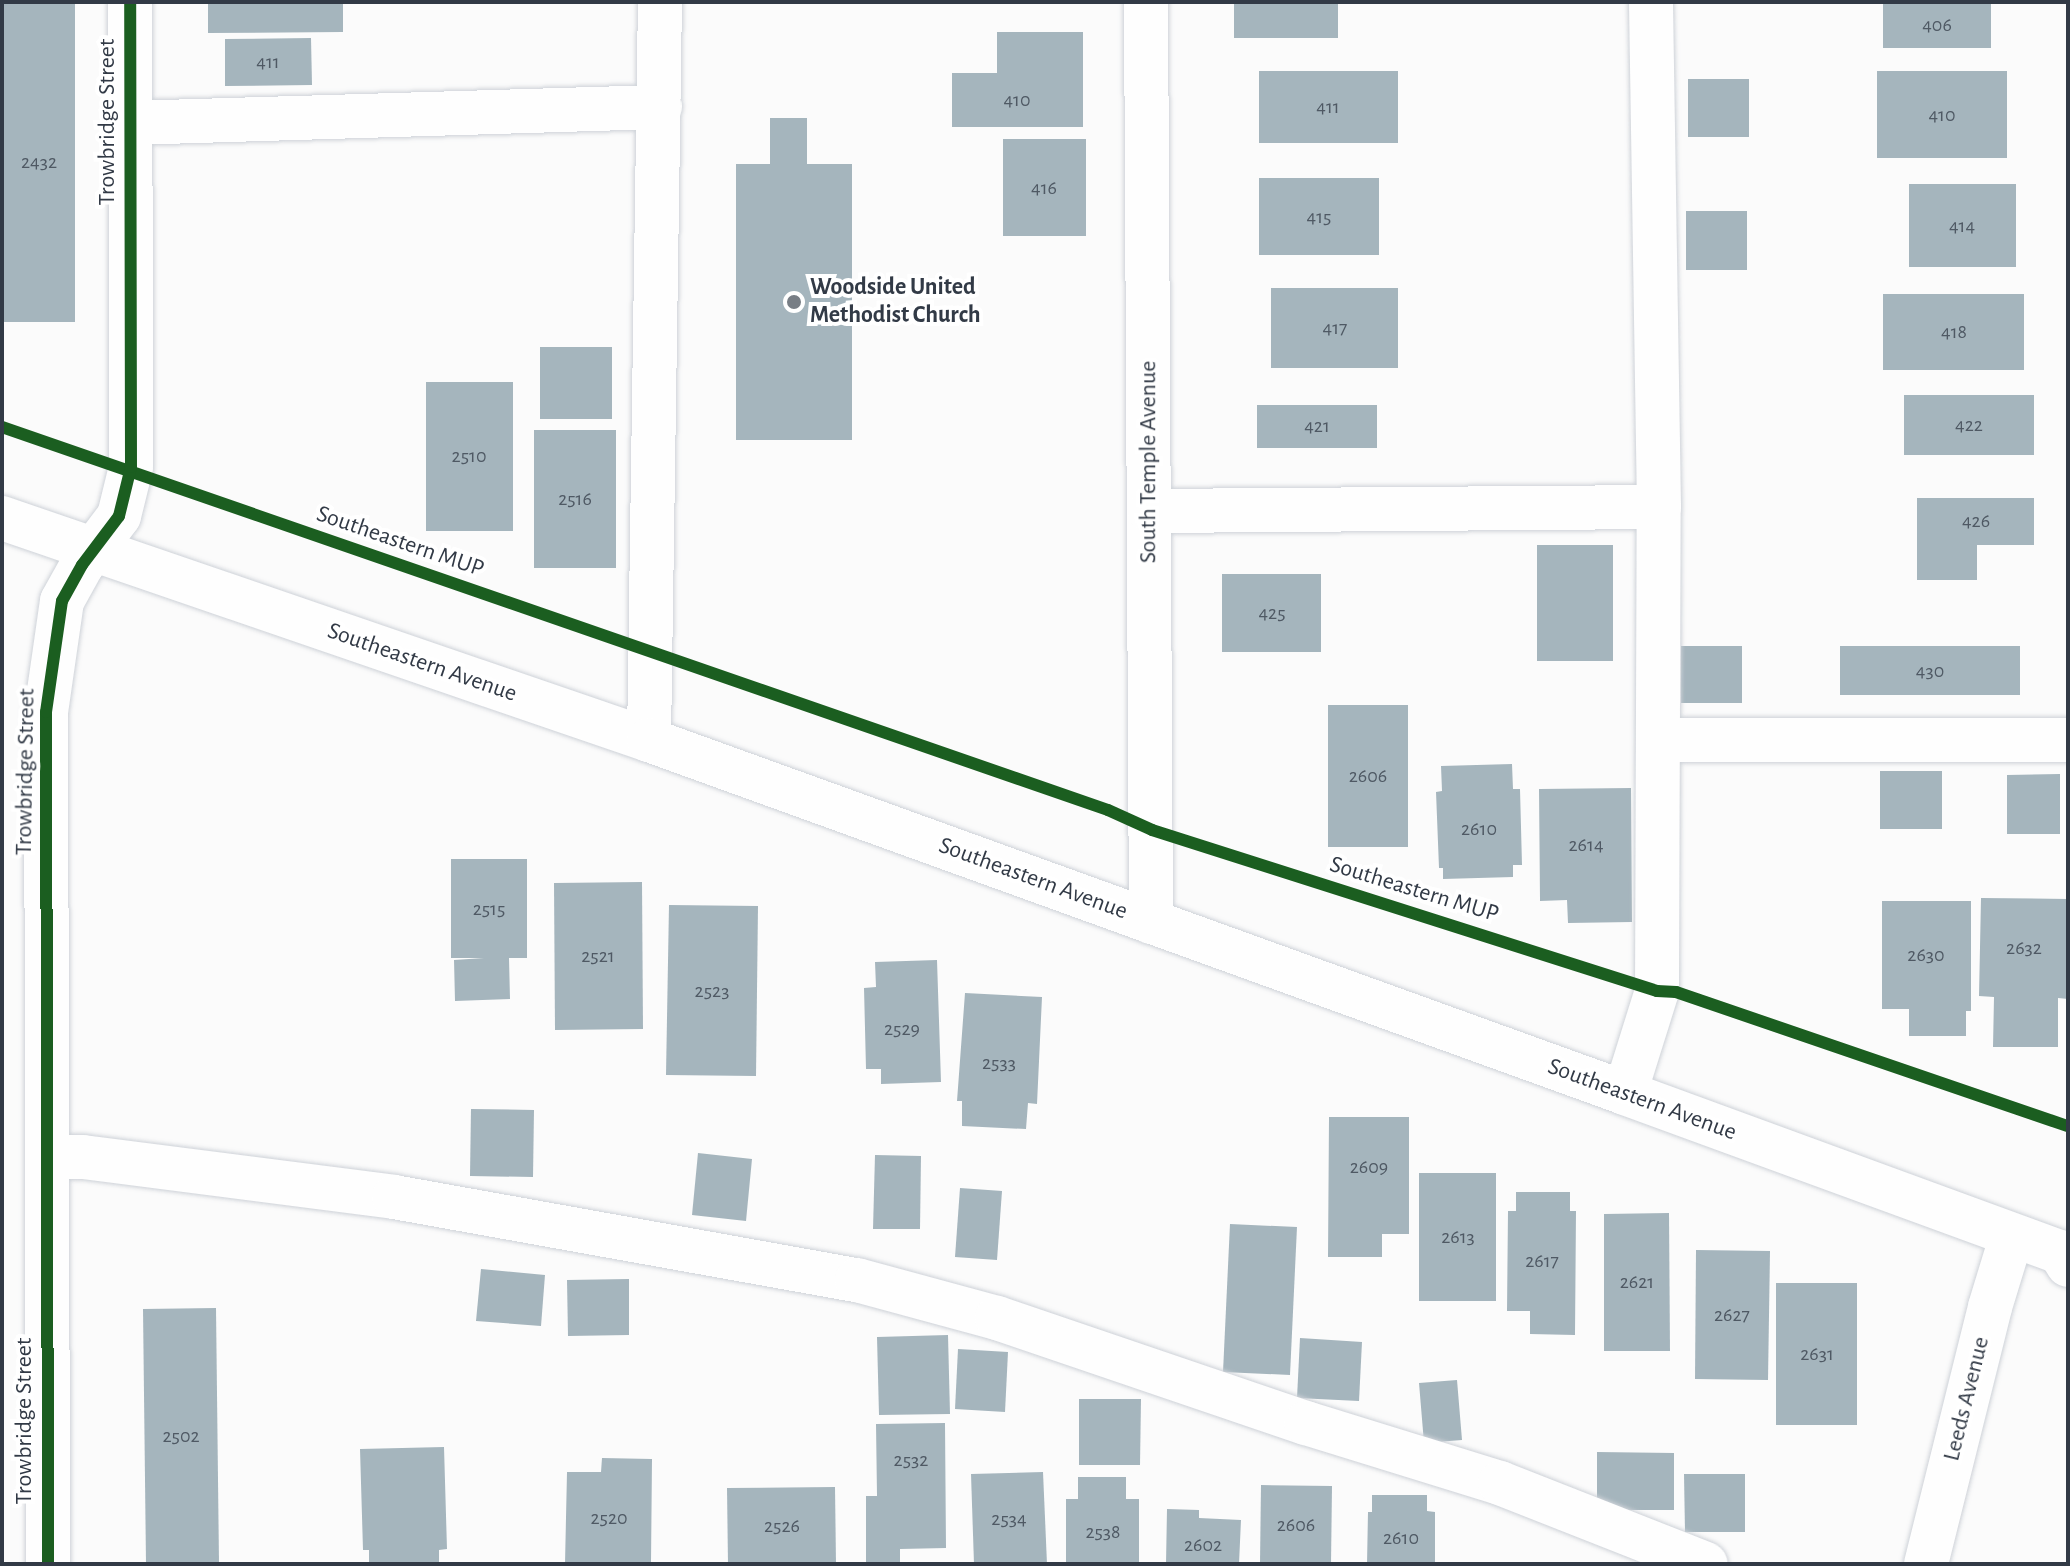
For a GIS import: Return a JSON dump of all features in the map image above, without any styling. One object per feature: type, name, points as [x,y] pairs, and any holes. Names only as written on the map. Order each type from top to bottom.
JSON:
[{"type":"main road","name":"Trowbridge Street","points":[[48,1564],[46,712],[57,615],[68,588],[119,516],[131,467],[130,2]]},
{"type":"main road","points":[[649,740],[660,2]]},
{"type":"main road","name":"South Temple Avenue","points":[[1146,2],[1151,922]]},
{"type":"main road","points":[[1625,1093],[1657,991],[1659,507],[1651,2]]},
{"type":"main road","points":[[130,123],[660,107]]},
{"type":"main road","points":[[1150,511],[1659,507]]},
{"type":"main road","name":"Southeastern Avenue","points":[[2,518],[649,740],[2065,1255]]},
{"type":"main road","points":[[1658,740],[2068,740]]},
{"type":"main road","points":[[47,1157],[83,1157],[394,1197],[857,1280],[997,1318],[1306,1423],[1500,1483],[1706,1564]]},
{"type":"main road","name":"Leeds Avenue","points":[[1926,1564],[1990,1307],[2012,1235]]},
{"type":"building","points":[[2,2],[75,2],[75,322],[2,322]]},
{"type":"building","points":[[208,2],[343,2],[343,32],[208,33]]},
{"type":"building","points":[[1234,2],[1338,2],[1338,38],[1234,38]]},
{"type":"building","points":[[1883,2],[1991,2],[1991,48],[1883,48]]},
{"type":"building","points":[[997,32],[1083,32],[1083,127],[952,127],[952,73],[997,73]]},
{"type":"building","points":[[311,38],[312,85],[225,86],[225,39]]},
{"type":"building","points":[[1259,71],[1398,71],[1398,143],[1259,143]]},
{"type":"building","points":[[1877,71],[2007,71],[2007,158],[1877,158]]},
{"type":"building","points":[[1688,79],[1749,79],[1749,137],[1688,137]]},
{"type":"building","name":"Woodside United Methodist Church","points":[[770,118],[807,118],[807,164],[852,164],[852,440],[736,440],[736,164],[770,164]]},
{"type":"building","points":[[1003,139],[1086,139],[1086,236],[1003,236]]},
{"type":"building","points":[[1259,178],[1379,178],[1379,255],[1259,255]]},
{"type":"building","points":[[1909,184],[2016,184],[2016,267],[1909,267]]},
{"type":"building","points":[[1686,211],[1747,211],[1747,270],[1686,270]]},
{"type":"building","points":[[1271,288],[1398,288],[1398,368],[1271,368]]},
{"type":"building","points":[[1883,294],[2024,294],[2024,370],[1883,370]]},
{"type":"building","points":[[540,347],[612,347],[612,419],[540,419]]},
{"type":"building","points":[[426,382],[513,382],[513,531],[426,531]]},
{"type":"building","points":[[1904,395],[2034,395],[2034,455],[1904,455]]},
{"type":"building","points":[[1257,405],[1377,405],[1377,448],[1257,448]]},
{"type":"building","points":[[534,430],[616,430],[616,568],[534,568]]},
{"type":"building","points":[[1917,498],[2034,498],[2034,545],[1977,545],[1977,580],[1917,580]]},
{"type":"building","points":[[1537,545],[1613,545],[1613,661],[1537,661]]},
{"type":"building","points":[[1222,574],[1321,574],[1321,652],[1222,652]]},
{"type":"building","points":[[1681,646],[1742,646],[1742,703],[1681,703]]},
{"type":"building","points":[[1840,646],[2020,646],[2020,695],[1840,695]]},
{"type":"building","points":[[1328,705],[1408,705],[1408,847],[1328,847]]},
{"type":"building","points":[[1512,764],[1513,789],[1520,789],[1522,865],[1513,865],[1513,877],[1443,879],[1443,868],[1439,868],[1436,792],[1442,791],[1441,766]]},
{"type":"building","points":[[1880,771],[1942,771],[1942,829],[1880,829]]},
{"type":"building","points":[[2060,774],[2060,834],[2007,834],[2007,775]]},
{"type":"building","points":[[1631,788],[1632,922],[1568,923],[1567,900],[1540,901],[1539,789]]},
{"type":"building","points":[[451,859],[527,859],[527,958],[509,958],[510,999],[455,1001],[454,960],[484,958],[451,958]]},
{"type":"building","points":[[642,882],[643,1029],[555,1030],[554,883]]},
{"type":"building","points":[[1981,898],[2068,899],[2068,999],[2058,998],[2058,1047],[1993,1047],[1994,997],[1979,996]]},
{"type":"building","points":[[1882,901],[1971,901],[1971,1011],[1966,1011],[1966,1036],[1909,1036],[1909,1009],[1882,1009]]},
{"type":"building","points":[[669,905],[758,906],[756,1076],[666,1075]]},
{"type":"building","points":[[937,960],[941,1082],[881,1084],[881,1069],[866,1069],[864,988],[876,987],[875,962]]},
{"type":"building","points":[[965,993],[1042,997],[1037,1104],[1028,1103],[1026,1129],[962,1126],[962,1101],[957,1101]]},
{"type":"building","points":[[471,1109],[534,1110],[533,1177],[470,1176]]},
{"type":"building","points":[[1329,1117],[1409,1117],[1409,1234],[1382,1234],[1382,1257],[1328,1257]]},
{"type":"building","points":[[698,1153],[752,1159],[746,1221],[692,1215]]},
{"type":"building","points":[[875,1155],[921,1156],[920,1229],[873,1229]]},
{"type":"building","points":[[1419,1173],[1496,1173],[1496,1301],[1419,1301]]},
{"type":"building","points":[[960,1188],[1002,1191],[997,1260],[955,1257]]},
{"type":"building","points":[[1516,1192],[1570,1192],[1570,1211],[1576,1211],[1575,1335],[1530,1334],[1530,1311],[1507,1311],[1508,1211],[1516,1211]]},
{"type":"building","points":[[1669,1213],[1670,1351],[1604,1351],[1604,1214]]},
{"type":"building","points":[[1230,1224],[1297,1227],[1290,1375],[1223,1372]]},
{"type":"building","points":[[1696,1250],[1770,1251],[1768,1380],[1695,1379]]},
{"type":"building","points":[[481,1269],[545,1275],[541,1326],[476,1321]]},
{"type":"building","points":[[629,1279],[629,1335],[568,1336],[567,1280]]},
{"type":"building","points":[[1776,1283],[1857,1283],[1857,1425],[1776,1425]]},
{"type":"building","points":[[216,1308],[219,1564],[146,1564],[143,1309]]},
{"type":"building","points":[[948,1335],[950,1414],[879,1415],[877,1337]]},
{"type":"building","points":[[1300,1338],[1362,1342],[1359,1401],[1297,1398]]},
{"type":"building","points":[[958,1349],[1008,1352],[1005,1412],[955,1409]]},
{"type":"building","points":[[1457,1380],[1462,1440],[1424,1443],[1419,1383]]},
{"type":"building","points":[[1079,1399],[1141,1399],[1140,1465],[1079,1465]]},
{"type":"building","points":[[945,1423],[946,1548],[900,1549],[900,1564],[866,1564],[866,1496],[877,1496],[876,1424]]},
{"type":"building","points":[[444,1447],[447,1549],[439,1550],[439,1564],[369,1564],[369,1550],[363,1550],[360,1449]]},
{"type":"building","points":[[1597,1452],[1674,1453],[1674,1510],[1597,1510]]},
{"type":"building","points":[[602,1458],[652,1459],[651,1564],[565,1564],[567,1472],[601,1472]]},
{"type":"building","points":[[1043,1472],[1047,1564],[974,1564],[971,1474]]},
{"type":"building","points":[[1684,1474],[1745,1474],[1745,1532],[1685,1532]]},
{"type":"building","points":[[1078,1477],[1126,1477],[1126,1499],[1139,1499],[1139,1564],[1066,1564],[1066,1499],[1078,1499]]},
{"type":"building","points":[[1261,1485],[1332,1486],[1331,1564],[1260,1564]]},
{"type":"building","points":[[835,1487],[836,1564],[728,1564],[727,1488]]},
{"type":"building","points":[[1372,1495],[1427,1495],[1427,1511],[1435,1512],[1435,1564],[1367,1564],[1368,1512],[1372,1512]]},
{"type":"building","points":[[1167,1509],[1199,1510],[1199,1518],[1241,1520],[1239,1564],[1166,1564]]},
{"type":"cycle path","points":[[48,1564],[46,712],[62,601],[82,565],[119,516],[131,467],[130,2]]},
{"type":"cycle path","name":"Southeastern MUP","points":[[2,427],[1108,810],[1152,830],[1657,991],[1676,992],[2068,1126]]},
{"type":"place","name":"Woodside United Methodist Church","points":[[794,302]]}]
